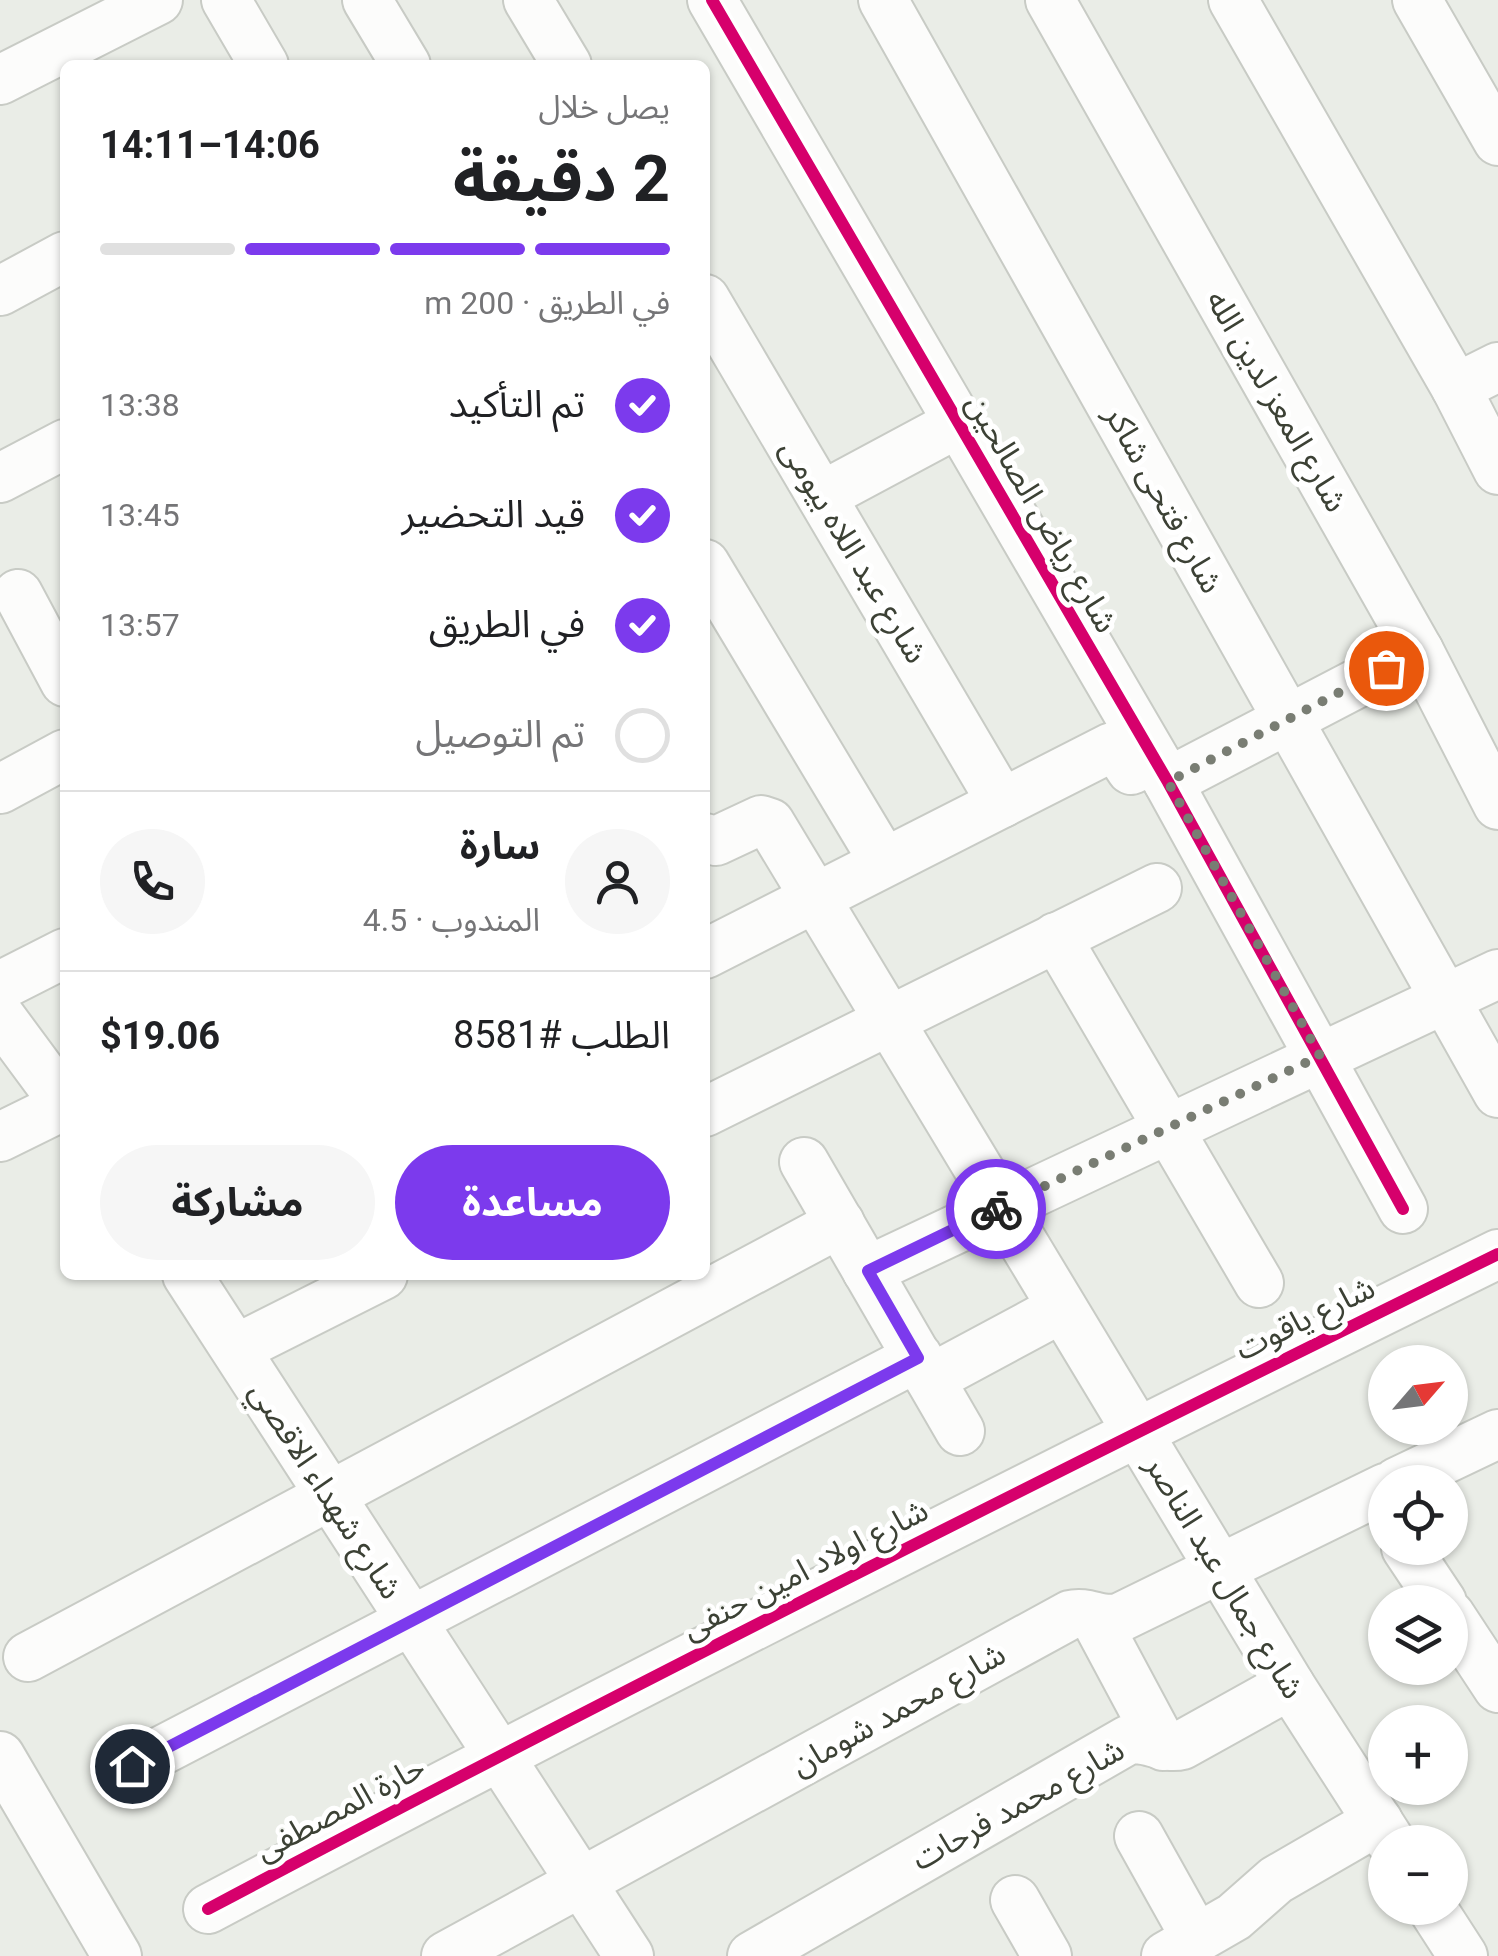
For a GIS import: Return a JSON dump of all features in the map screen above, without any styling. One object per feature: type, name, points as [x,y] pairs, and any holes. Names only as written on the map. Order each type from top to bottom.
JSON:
[{"type":"street","points":[[0,80],[158,0]]},
{"type":"street","points":[[226,0],[261,60]]},
{"type":"street","points":[[367,0],[403,60]]},
{"type":"street","points":[[528,0],[564,60]]},
{"type":"street","name":"شارع رياض الصالحين","points":[[712,0],[1161,771],[1403,1209]]},
{"type":"street","name":"شارع فتحى شاكر","points":[[883,0],[1498,1093]]},
{"type":"street","name":"شارع المعز لدين الله","points":[[1050,0],[1419,651],[1498,805]]},
{"type":"street","points":[[1233,0],[1456,388],[1498,470]]},
{"type":"street","points":[[1417,0],[1486,92],[1498,141]]},
{"type":"street","points":[[0,290],[60,259]]},
{"type":"street","name":"شارع عبد اللاه بيومى","points":[[710,307],[1002,802]]},
{"type":"street","points":[[1456,388],[1498,367]]},
{"type":"street","points":[[822,496],[958,423]]},
{"type":"street","points":[[0,478],[60,447]]},
{"type":"street","points":[[710,572],[884,862]]},
{"type":"street","points":[[18,594],[60,673]]},
{"type":"street","points":[[710,951],[1112,748],[1117,749],[1131,770],[1161,771],[1288,720],[1419,651]]},
{"type":"street","points":[[0,789],[60,757]]},
{"type":"street","name":"شارع جمال عبد الناصر","points":[[710,839],[716,841],[766,820],[1290,1685],[1380,1825]]},
{"type":"street","points":[[710,1109],[1157,888]]},
{"type":"street","points":[[1056,938],[1259,1283]]},
{"type":"street","points":[[0,986],[60,955]]},
{"type":"street","points":[[868,1271],[1498,974]]},
{"type":"street","points":[[0,1016],[60,1097]]},
{"type":"street","points":[[0,1137],[60,1107]]},
{"type":"street","points":[[804,1162],[960,1431]]},
{"type":"street","points":[[28,1656],[840,1223]]},
{"type":"street","name":"شارع ياقوت","points":[[1136,1432],[1498,1254]]},
{"type":"street","name":"شارع شهداء الاقصي","points":[[190,1280],[630,1956]]},
{"type":"street","points":[[236,1349],[373,1280]]},
{"type":"street","points":[[132,1766],[410,1620],[924,1368],[1062,1308]]},
{"type":"street","name":"شارع اولاد امين حنفى","points":[[498,1755],[1136,1432]]},
{"type":"street","name":"شارع محمد شومان","points":[[1440,1465],[1498,1434]]},
{"type":"street","name":"شارع محمد شومان","points":[[446,1956],[1070,1615],[1082,1613],[1107,1621],[1121,1617],[1368,1502]]},
{"type":"street","points":[[1094,1617],[1163,1746]]},
{"type":"street","points":[[1468,1642],[1498,1688]]},
{"type":"street","name":"شارع محمد فرحات","points":[[752,1956],[1128,1740],[1144,1739],[1163,1746],[1182,1744],[1290,1685]]},
{"type":"street","name":"حارة المصطفى","points":[[208,1909],[498,1755]]},
{"type":"street","points":[[0,1756],[117,1956]]},
{"type":"street","points":[[1139,1836],[1182,1947],[1234,1917],[1276,1880],[1368,1839]]},
{"type":"street","points":[[1015,1900],[1047,1956]]},
{"type":"street","points":[[1443,1925],[1463,1956]]},
{"type":"street","points":[[1483,1956],[1498,1947]]},
{"type":"cycle path","points":[[712,0],[1168,782],[1403,1209]]},
{"type":"cycle path","points":[[208,1909],[850,1577],[1498,1254]]},
{"type":"way so far","points":[[996,1209],[1320,1056],[1168,782],[1386,668]]},
{"type":"route","points":[[132,1766],[918,1358],[868,1271],[996,1209]]}]
